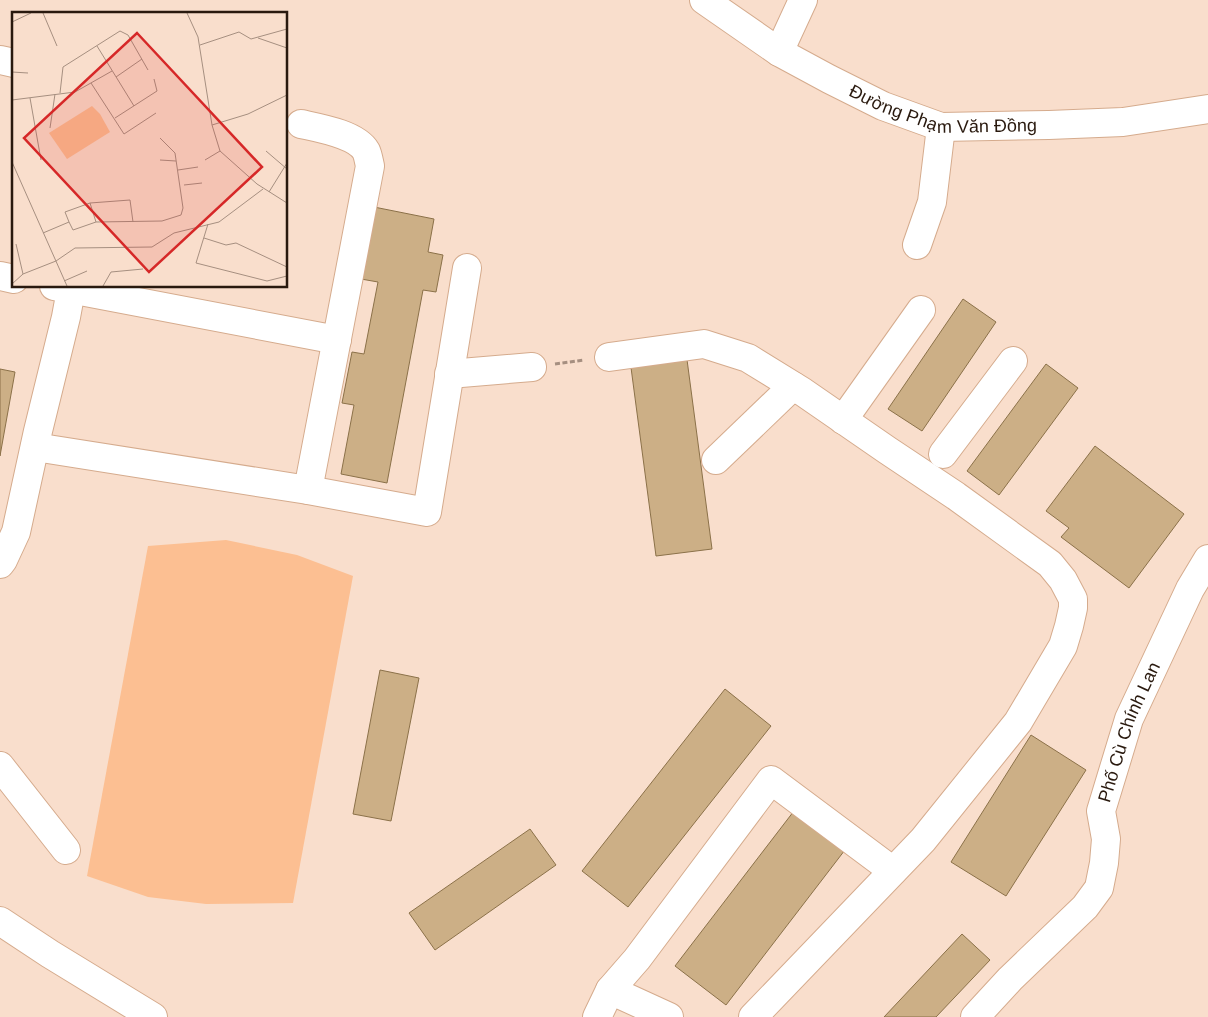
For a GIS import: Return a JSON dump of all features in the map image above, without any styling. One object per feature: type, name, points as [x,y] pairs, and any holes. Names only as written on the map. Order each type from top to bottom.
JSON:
[{"type":"street","name":"Đường Phạm Văn Đồng","points":[[704,0],[779,52],[828,80],[882,106],[942,127],[1123,122],[1208,109]]},
{"type":"street","points":[[779,52],[803,0]]},
{"type":"street","points":[[301,124],[342,133],[366,151],[370,166],[308,490]]},
{"type":"street","points":[[917,245],[932,202],[942,127]]},
{"type":"street","points":[[35,447],[308,490],[426,512],[467,268]]},
{"type":"street","points":[[0,564],[16,532],[66,318],[63,288],[116,292],[337,340]]},
{"type":"street","points":[[843,420],[921,310]]},
{"type":"street","points":[[609,357],[704,344],[748,358],[793,386],[956,496],[1050,564],[1063,580],[1073,599],[1073,608],[1063,646],[1018,722],[923,840],[753,1017]]},
{"type":"street","points":[[944,454],[1013,361]]},
{"type":"street","points":[[449,374],[532,366]]},
{"type":"street","points":[[716,460],[793,386]]},
{"type":"street","name":"Phố Cù Chính Lan","points":[[975,1017],[1085,907],[1099,888],[1106,840],[1101,811],[1129,719],[1190,589],[1208,559]]},
{"type":"street","points":[[0,766],[66,850]]},
{"type":"street","points":[[597,1017],[610,990],[637,959],[771,780],[893,871]]},
{"type":"street","points":[[0,921],[152,1017]]},
{"type":"street","points":[[610,990],[668,1017]]},
{"type":"path","points":[[532,366],[609,357]]},
{"type":"shaded area","points":[[226,540],[297,555],[353,576],[293,903],[206,904],[148,897],[87,876],[148,546]]},
{"type":"building","points":[[374,207],[434,219],[428,252],[443,255],[436,292],[423,290],[387,483],[341,474],[354,405],[342,403],[352,352],[364,354],[378,282],[361,279]]},
{"type":"building","points":[[963,299],[996,322],[922,431],[888,409]]},
{"type":"building","points":[[686,352],[712,549],[656,556],[630,360]]},
{"type":"building","points":[[1046,364],[1078,388],[999,495],[967,471]]},
{"type":"building","points":[[0,369],[15,372],[0,456]]},
{"type":"building","points":[[1095,446],[1184,514],[1129,588],[1061,537],[1069,528],[1046,511]]},
{"type":"building","points":[[380,670],[419,678],[391,821],[353,814]]},
{"type":"building","points":[[725,689],[771,726],[628,907],[582,871]]},
{"type":"building","points":[[1031,735],[1086,770],[1006,896],[951,862]]},
{"type":"building","points":[[797,807],[848,846],[726,1005],[675,966]]},
{"type":"building","points":[[530,829],[556,865],[435,950],[409,913]]},
{"type":"building","points":[[962,934],[990,960],[936,1017],[884,1017]]}]
